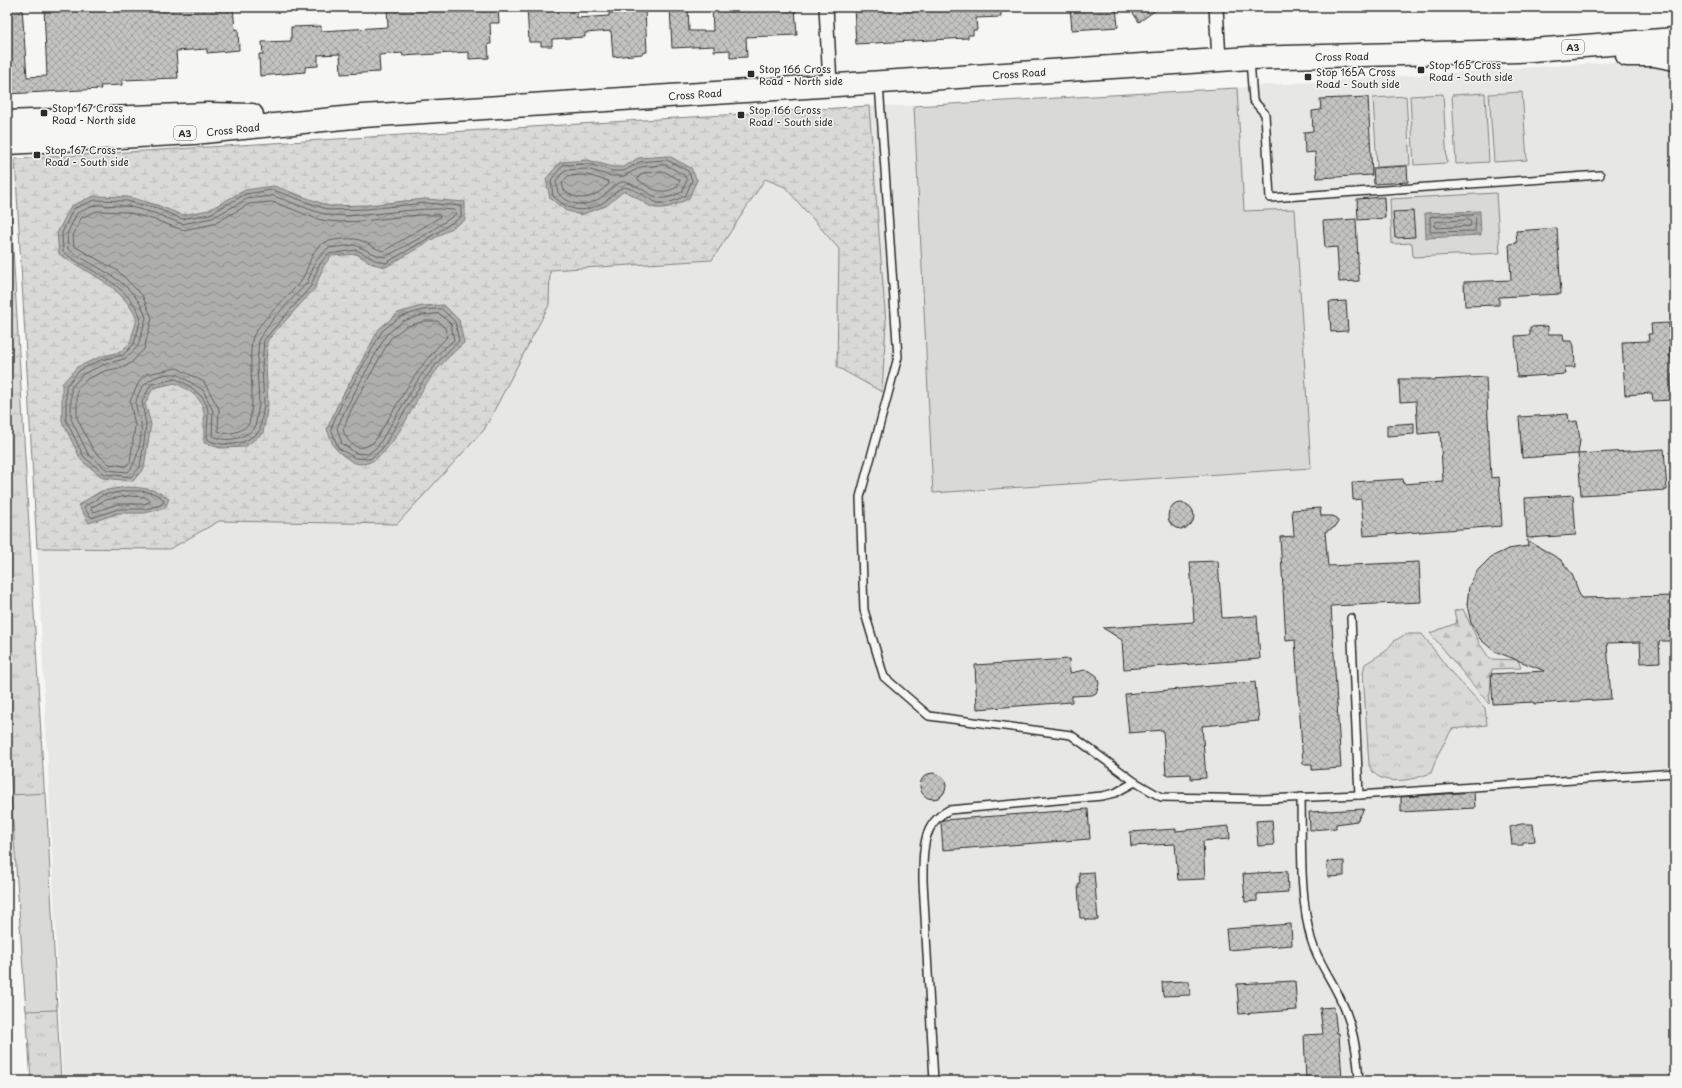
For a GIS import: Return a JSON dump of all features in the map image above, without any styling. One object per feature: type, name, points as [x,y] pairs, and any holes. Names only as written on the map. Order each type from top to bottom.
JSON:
[{"type":"highway","name":"Cross Road","points":[[7,143],[194,133],[363,116],[1250,58],[1518,51],[1675,39]]},
{"type":"highway","points":[[1518,51],[1654,55],[1675,59]]},
{"type":"highway","name":"Cross Road","points":[[7,122],[208,114],[363,116]]},
{"type":"street","points":[[826,7],[830,85]]},
{"type":"street","points":[[1216,7],[1219,60]]},
{"type":"lane","points":[[1250,58],[1253,100],[1265,114],[1270,198],[1600,175]]},
{"type":"lane","points":[[879,82],[898,357],[860,497],[864,610],[884,677],[929,716],[1071,735],[1135,782],[1161,797],[1263,799],[1359,795],[1675,773]]},
{"type":"lane","points":[[1351,618],[1359,795]]},
{"type":"lane","points":[[934,1081],[923,881],[923,855],[926,839],[934,820],[949,810],[1102,796],[1115,793],[1135,782]]},
{"type":"lane","points":[[1301,797],[1305,893],[1311,938],[1315,951],[1338,995],[1351,1025],[1357,1054],[1359,1081]]},
{"type":"shaded area","points":[[1675,58],[1675,1081],[63,1081],[37,540],[15,159],[869,106],[914,106],[1237,88]]},
{"type":"green space","points":[[1237,88],[1244,211],[1295,209],[1311,468],[933,493],[914,106]]},
{"type":"green space","points":[[1522,92],[1527,160],[1494,162],[1489,94]]},
{"type":"green space","points":[[1485,93],[1489,162],[1456,164],[1452,95]]},
{"type":"green space","points":[[1443,94],[1447,163],[1414,165],[1410,96]]},
{"type":"green space","points":[[1406,96],[1410,165],[1377,167],[1373,98]]},
{"type":"green space","points":[[869,106],[886,323],[882,392],[837,367],[839,249],[785,187],[765,179],[712,260],[550,270],[549,305],[484,430],[397,524],[219,521],[170,549],[37,548],[15,159]]},
{"type":"green space","points":[[7,162],[61,1081],[31,1081],[7,723]]},
{"type":"green space","points":[[1496,193],[1500,253],[1413,257],[1412,243],[1392,244],[1390,199]]},
{"type":"green space","points":[[1463,609],[1479,643],[1490,659],[1518,660],[1521,668],[1492,669],[1489,704],[1430,633],[1457,623],[1454,611]]},
{"type":"green space","points":[[1406,634],[1422,634],[1450,671],[1485,708],[1487,725],[1452,729],[1438,754],[1431,773],[1415,778],[1397,781],[1380,777],[1374,773],[1369,765],[1363,673],[1365,664],[1386,651],[1394,641]]},
{"type":"green space","points":[[46,793],[57,1010],[26,1011],[11,795]]},
{"type":"water","points":[[669,156],[691,168],[697,180],[689,198],[671,206],[662,208],[652,207],[624,191],[606,206],[580,215],[565,210],[550,198],[546,179],[560,162],[588,160],[613,167],[624,167],[638,158]]},
{"type":"water","points":[[274,186],[329,206],[367,205],[425,199],[465,202],[465,220],[386,267],[373,264],[356,254],[331,256],[323,267],[315,288],[267,341],[266,366],[268,405],[263,433],[245,447],[220,448],[204,443],[204,414],[201,403],[189,391],[175,383],[153,388],[145,404],[151,424],[144,468],[133,481],[103,478],[81,460],[62,421],[62,384],[77,367],[100,357],[120,352],[130,343],[137,319],[130,307],[113,288],[59,254],[57,233],[71,206],[94,196],[128,197],[157,205],[182,215],[209,210],[245,190]]},
{"type":"water","points":[[1480,211],[1481,235],[1426,238],[1425,213]]},
{"type":"water","points":[[444,305],[459,320],[464,343],[431,377],[406,421],[386,450],[375,460],[363,464],[351,461],[335,448],[327,429],[338,404],[379,329],[398,313],[422,306]]},
{"type":"water","points":[[127,487],[144,488],[164,495],[169,499],[165,508],[145,513],[119,513],[89,523],[78,505],[101,491]]},
{"type":"building","points":[[7,7],[22,7],[27,77],[47,76],[44,7],[233,7],[235,30],[238,29],[239,50],[207,53],[207,49],[176,51],[178,78],[122,80],[122,85],[100,86],[101,89],[7,94]]},
{"type":"building","points":[[387,7],[498,7],[499,23],[490,23],[491,44],[488,44],[489,58],[469,59],[469,52],[403,56],[402,53],[379,55],[380,72],[341,74],[340,54],[318,55],[318,66],[305,67],[305,72],[260,76],[259,54],[263,54],[262,42],[291,41],[291,27],[321,26],[321,31],[388,27]]},
{"type":"building","points":[[527,7],[577,8],[577,18],[609,16],[609,13],[614,13],[613,7],[639,7],[639,10],[645,10],[647,52],[642,54],[613,57],[611,31],[585,33],[585,37],[552,39],[552,46],[541,46],[541,42],[529,42]]},
{"type":"building","points":[[670,7],[688,7],[689,31],[713,31],[712,7],[795,7],[797,35],[746,37],[747,57],[730,58],[730,50],[714,51],[714,46],[672,48]]},
{"type":"building","points":[[854,7],[941,7],[941,9],[1001,7],[1001,17],[976,18],[977,30],[973,30],[973,35],[968,35],[968,38],[856,44]]},
{"type":"building","points":[[1070,7],[1116,7],[1118,27],[1072,30]]},
{"type":"building","points":[[1129,7],[1160,7],[1139,22]]},
{"type":"building","points":[[1368,97],[1372,175],[1317,178],[1315,152],[1305,153],[1304,132],[1313,131],[1312,111],[1321,110],[1320,99]]},
{"type":"building","points":[[1407,166],[1408,182],[1374,184],[1373,168]]},
{"type":"building","points":[[1384,197],[1385,218],[1358,220],[1357,199]]},
{"type":"building","points":[[1413,211],[1415,237],[1395,238],[1393,212]]},
{"type":"building","points":[[1356,219],[1359,281],[1339,282],[1337,247],[1325,248],[1323,221]]},
{"type":"building","points":[[1557,228],[1561,294],[1499,297],[1499,305],[1465,306],[1464,282],[1511,280],[1509,244],[1517,243],[1516,231]]},
{"type":"building","points":[[1346,301],[1348,331],[1331,332],[1329,302]]},
{"type":"building","points":[[1669,323],[1670,357],[1675,357],[1675,375],[1671,375],[1672,400],[1653,401],[1652,393],[1625,395],[1622,342],[1649,341],[1648,334],[1652,334],[1651,324]]},
{"type":"building","points":[[1548,326],[1548,334],[1563,334],[1564,341],[1572,341],[1574,346],[1575,367],[1565,367],[1566,374],[1517,377],[1515,336],[1530,335],[1530,327]]},
{"type":"building","points":[[1486,377],[1491,478],[1499,477],[1502,526],[1364,536],[1361,499],[1353,500],[1352,482],[1403,479],[1404,484],[1443,481],[1440,432],[1418,434],[1416,401],[1400,402],[1399,379],[1431,380]]},
{"type":"building","points":[[1568,414],[1569,422],[1577,421],[1580,440],[1578,454],[1522,458],[1519,417]]},
{"type":"building","points":[[1414,423],[1414,434],[1387,436],[1387,425]]},
{"type":"building","points":[[1664,449],[1667,490],[1581,495],[1578,454]]},
{"type":"building","points":[[1573,495],[1576,535],[1527,538],[1525,498]]},
{"type":"building","points":[[1181,503],[1190,507],[1194,516],[1190,525],[1181,529],[1172,525],[1168,516],[1172,507]]},
{"type":"building","points":[[1320,508],[1321,516],[1333,516],[1337,518],[1338,522],[1335,527],[1325,532],[1328,566],[1419,562],[1421,602],[1331,606],[1341,768],[1312,770],[1312,764],[1303,764],[1295,640],[1286,641],[1280,537],[1294,536],[1292,510]]},
{"type":"building","points":[[1527,540],[1561,560],[1572,574],[1581,598],[1675,596],[1675,641],[1659,641],[1660,662],[1641,663],[1640,642],[1607,643],[1611,699],[1534,704],[1534,702],[1493,704],[1491,674],[1545,671],[1494,651],[1480,639],[1471,623],[1467,605],[1469,586],[1478,570],[1491,557],[1508,549],[1528,546]]},
{"type":"building","points":[[1218,561],[1222,618],[1257,616],[1260,659],[1124,669],[1122,640],[1103,628],[1194,622],[1190,562]]},
{"type":"building","points":[[1069,659],[1070,673],[1085,670],[1090,671],[1097,676],[1099,684],[1096,693],[1092,695],[1072,696],[1072,702],[977,709],[975,665]]},
{"type":"building","points":[[1255,682],[1259,721],[1202,726],[1206,778],[1191,779],[1191,774],[1166,775],[1163,730],[1129,733],[1125,694]]},
{"type":"building","points":[[933,773],[942,777],[946,786],[942,795],[933,799],[924,795],[920,786],[924,777]]},
{"type":"building","points":[[1474,792],[1475,808],[1401,812],[1401,797]]},
{"type":"building","points":[[1088,809],[1090,839],[943,850],[941,822],[943,820]]},
{"type":"building","points":[[1364,809],[1357,821],[1336,824],[1336,828],[1310,830],[1309,812]]},
{"type":"building","points":[[1272,820],[1274,845],[1258,846],[1256,821]]},
{"type":"building","points":[[1521,824],[1533,824],[1535,841],[1523,842],[1523,845],[1512,845],[1510,827]]},
{"type":"building","points":[[1229,826],[1230,839],[1203,841],[1205,879],[1178,880],[1175,844],[1131,846],[1130,832],[1176,829],[1176,831]]},
{"type":"building","points":[[1344,861],[1344,876],[1328,877],[1327,862]]},
{"type":"building","points":[[1287,871],[1288,892],[1257,894],[1257,901],[1245,902],[1243,874]]},
{"type":"building","points":[[1094,872],[1098,920],[1085,920],[1085,918],[1080,918],[1078,885],[1080,885],[1079,873]]},
{"type":"building","points":[[1291,924],[1292,945],[1228,950],[1226,929]]},
{"type":"building","points":[[1189,981],[1190,995],[1163,996],[1162,982]]},
{"type":"building","points":[[1295,981],[1297,1010],[1239,1014],[1237,984]]},
{"type":"building","points":[[1334,1007],[1337,1033],[1339,1033],[1342,1081],[1306,1081],[1304,1035],[1323,1034],[1320,1008]]},
{"type":"place","name":"Stop 165 Cross Road - South side","points":[[1421,70]]},
{"type":"place","name":"Stop 166 Cross Road - North side","points":[[751,74]]},
{"type":"place","name":"Stop 165A Cross Road - South side","points":[[1308,77]]},
{"type":"place","name":"Stop 167 Cross Road - North side","points":[[44,113]]},
{"type":"place","name":"Stop 166 Cross Road - South side","points":[[741,115]]},
{"type":"place","name":"Stop 167 Cross Road - South side","points":[[37,155]]}]
